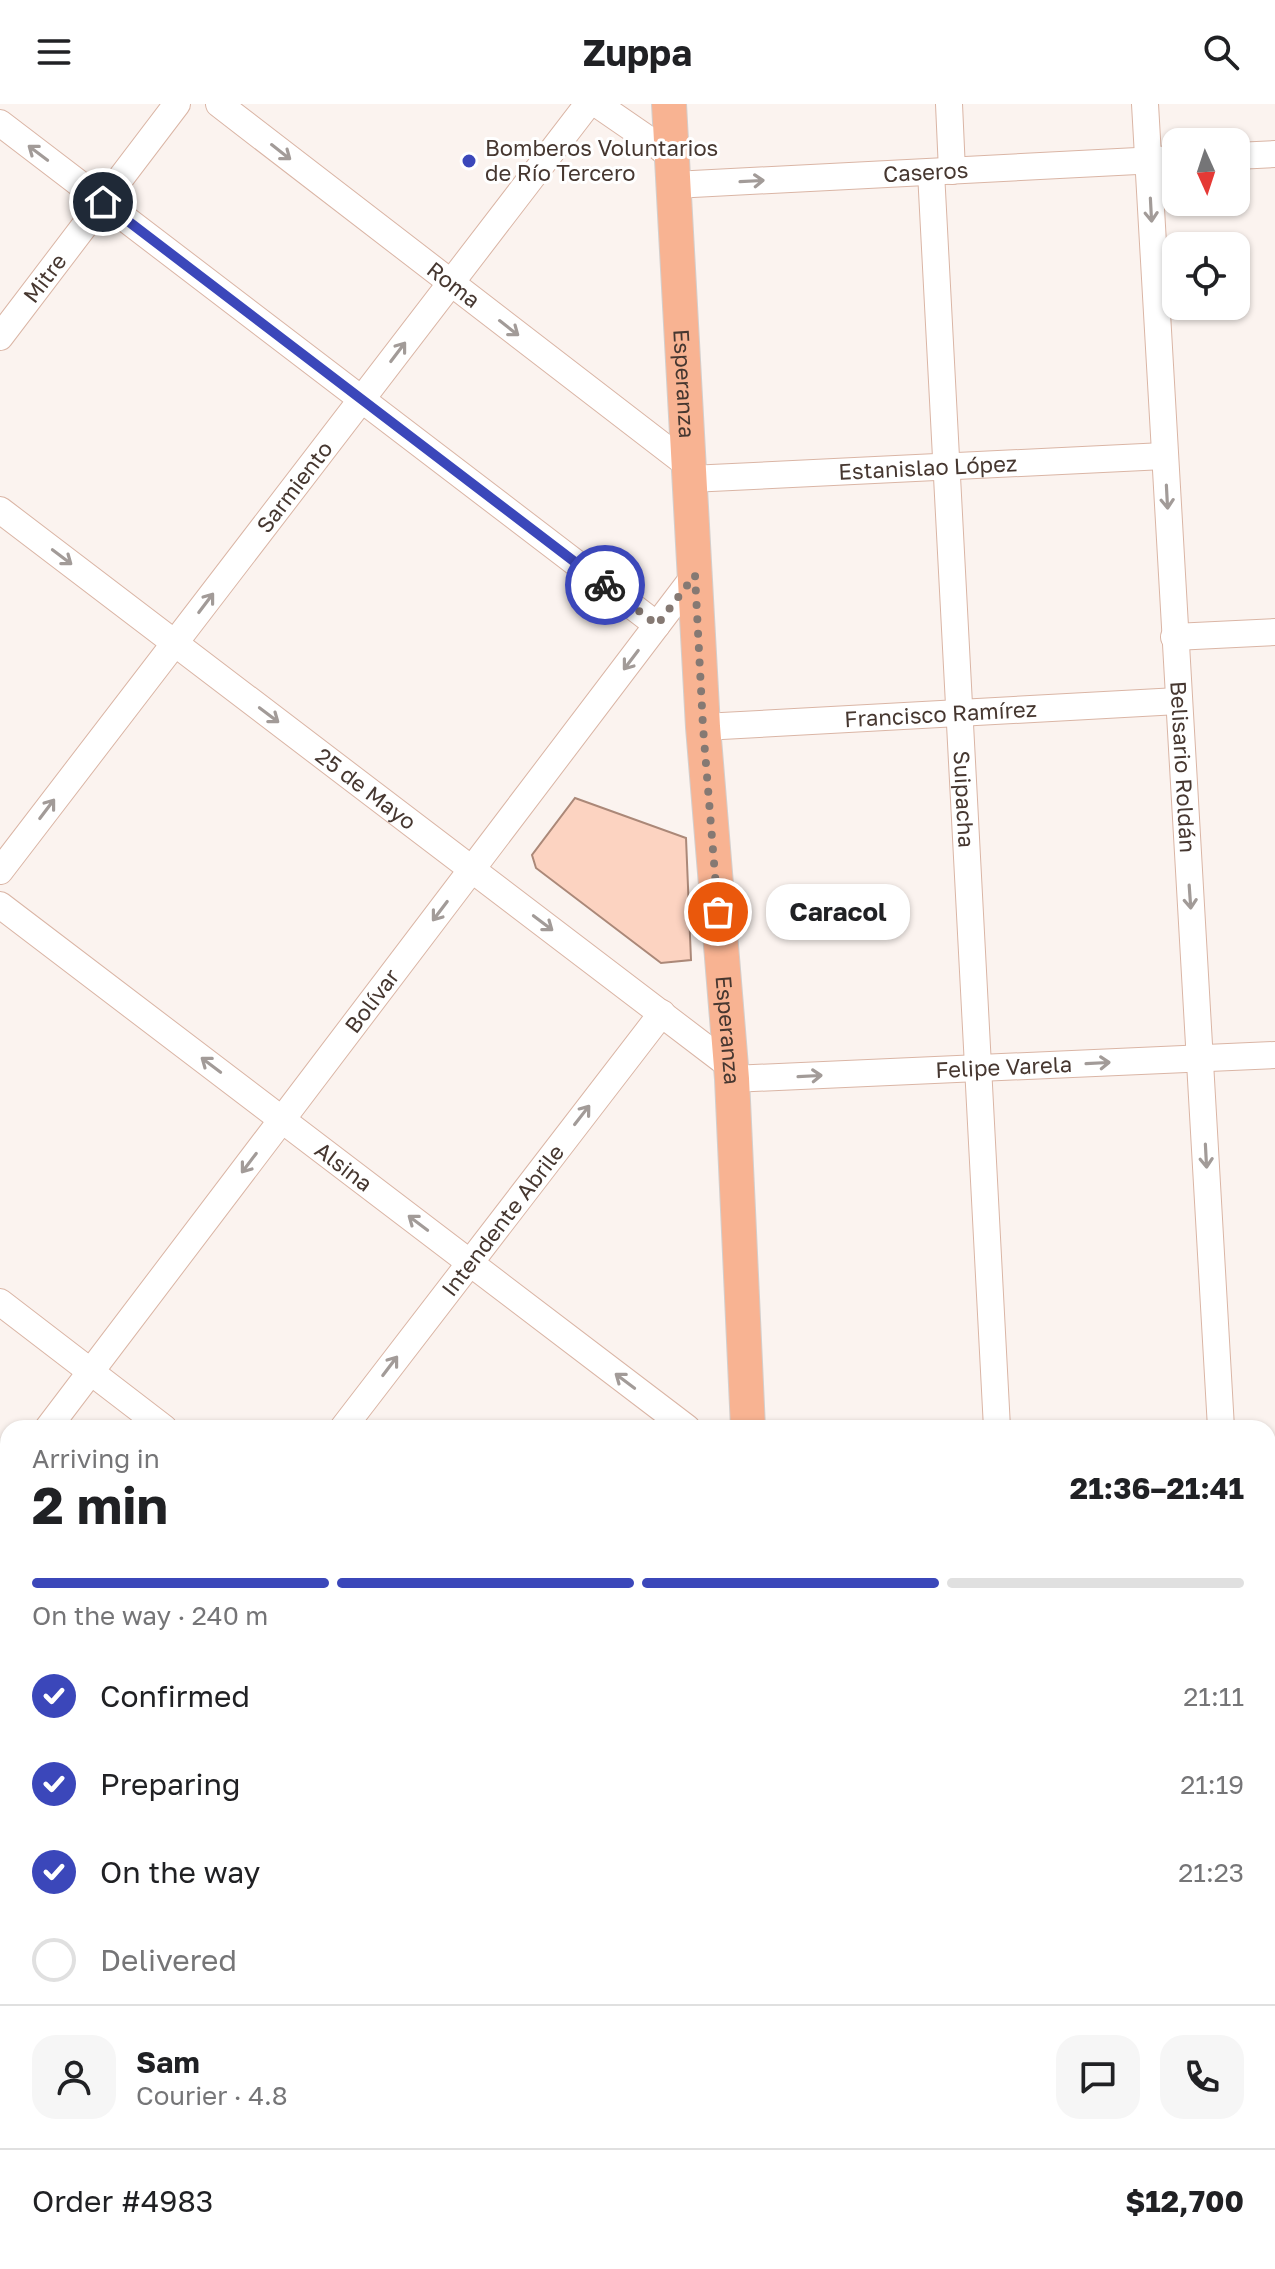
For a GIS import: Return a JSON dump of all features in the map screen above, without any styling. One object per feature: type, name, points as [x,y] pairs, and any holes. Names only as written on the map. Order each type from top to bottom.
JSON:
[{"type":"main road","name":"Esperanza","points":[[669,104],[703,727],[731,1073],[748,1420]]},
{"type":"street","name":"Mitre","points":[[0,337],[177,104]]},
{"type":"street","name":"Roma","points":[[219,104],[689,472]]},
{"type":"street","name":"Sarmiento","points":[[0,871],[588,104]]},
{"type":"street","points":[[597,104],[658,146],[673,172]]},
{"type":"street","name":"Suipacha","points":[[949,104],[942,171],[947,467],[997,1420]]},
{"type":"street","name":"Belisario Roldán","points":[[1145,104],[1221,1420]]},
{"type":"street","points":[[0,123],[657,625]]},
{"type":"street","points":[[1250,155],[1275,154]]},
{"type":"street","name":"Caseros","points":[[673,172],[942,171],[1162,160]]},
{"type":"street","name":"Estanislao López","points":[[689,472],[947,467],[1164,456]]},
{"type":"street","name":"25 de Mayo","points":[[0,510],[662,1013],[731,1073]]},
{"type":"street","name":"Bolívar","points":[[54,1420],[695,575]]},
{"type":"street","points":[[1174,637],[1275,632]]},
{"type":"street","name":"Francisco Ramírez","points":[[703,727],[1178,701]]},
{"type":"street","name":"Alsina","points":[[0,905],[676,1420]]},
{"type":"street","name":"Intendente Abrile","points":[[349,1420],[662,1013]]},
{"type":"street","name":"Felipe Varela","points":[[731,1073],[978,1068],[1275,1055]]},
{"type":"street","points":[[0,1302],[153,1420]]},
{"type":"building","points":[[575,798],[686,838],[691,960],[661,963],[536,868],[532,855]]},
{"type":"way so far","points":[[605,585],[657,625],[695,575],[718,912]]},
{"type":"place","name":"Bomberos Voluntarios de Río Tercero","points":[[469,161]]},
{"type":"place","name":"Caracol","points":[[718,912]]},
{"type":"route","points":[[103,202],[605,585]]}]
